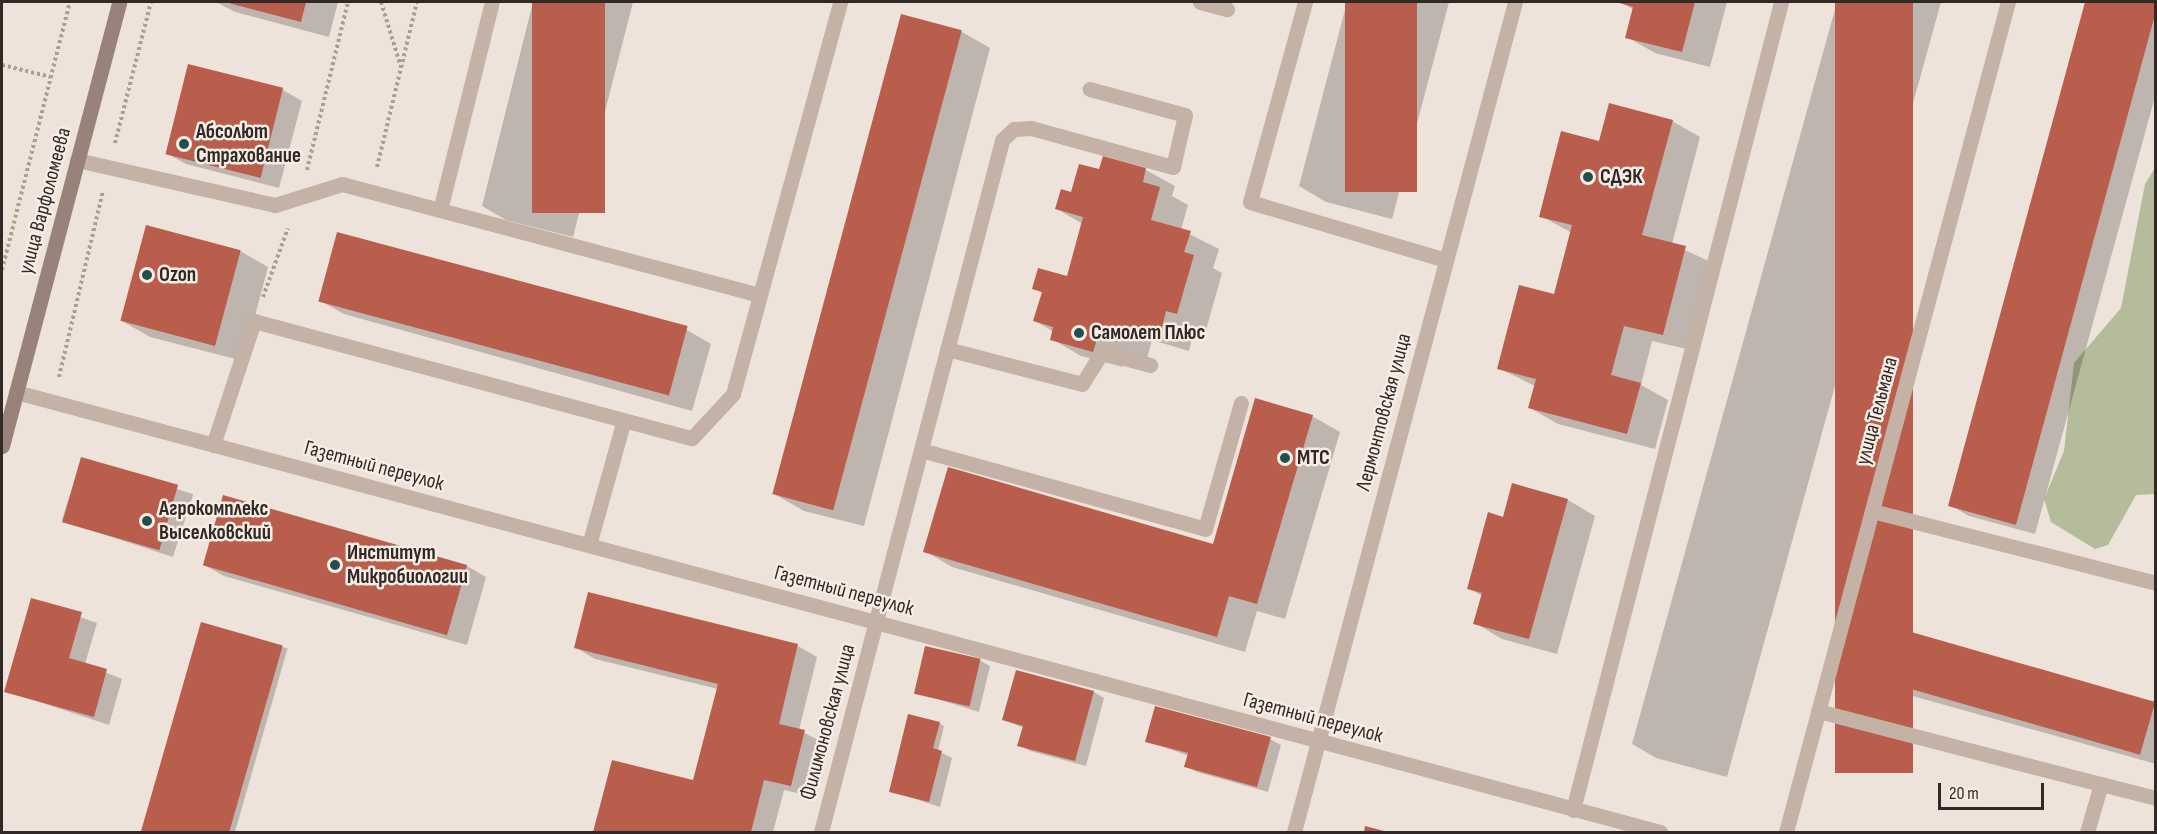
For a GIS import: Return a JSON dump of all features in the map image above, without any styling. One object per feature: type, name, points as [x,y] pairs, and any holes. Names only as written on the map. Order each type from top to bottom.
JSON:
[{"type":"main road","name":"улица Варфоломеева","points":[[2,446],[6,415],[16,392],[119,2]]},
{"type":"street","points":[[440,210],[492,2]]},
{"type":"street","points":[[213,445],[255,321],[623,423],[692,438],[733,394],[840,2]]},
{"type":"street","points":[[1200,2],[1227,9]]},
{"type":"street","points":[[1305,2],[1250,202],[1446,260]]},
{"type":"street","name":"Лермонтовская улица","points":[[1294,832],[1515,2]]},
{"type":"street","points":[[1573,810],[1781,2]]},
{"type":"street","name":"улица Тельмана","points":[[1786,832],[2008,2]]},
{"type":"street","name":"Филимоновская улица","points":[[821,832],[1002,140],[1014,129],[1031,128],[1173,167],[1185,115],[1089,89]]},
{"type":"street","points":[[77,160],[275,205],[342,184],[760,295]]},
{"type":"street","points":[[947,349],[1082,384],[1102,352],[1150,365]]},
{"type":"street","name":"Газетный переулок","points":[[16,392],[1660,832]]},
{"type":"street","points":[[921,450],[1205,529],[1241,403]]},
{"type":"street","points":[[589,545],[623,423]]},
{"type":"street","points":[[1872,511],[2156,583]]},
{"type":"street","points":[[1818,711],[2156,798]]},
{"type":"street","points":[[2087,832],[2101,784]]},
{"type":"path","points":[[2,270],[70,2]]},
{"type":"path","points":[[53,402],[108,167],[151,2]]},
{"type":"path","points":[[255,321],[300,197],[348,2]]},
{"type":"path","points":[[381,2],[401,67]]},
{"type":"path","points":[[371,192],[417,2]]},
{"type":"path","points":[[2,65],[51,77]]},
{"type":"green space","points":[[2155,168],[2155,494],[2136,495],[2108,545],[2095,549],[2051,522],[2044,499],[2064,451],[2074,363],[2121,308],[2145,184]]},
{"type":"building","points":[[225,2],[306,2],[301,22]]},
{"type":"building","points":[[532,2],[605,2],[605,213],[532,213]]},
{"type":"building","points":[[1345,2],[1417,2],[1417,192],[1345,192]]},
{"type":"building","points":[[1616,2],[1695,2],[1682,52],[1625,38],[1633,7]]},
{"type":"building","points":[[1835,2],[1913,2],[1913,773],[1835,773]]},
{"type":"building","points":[[2085,2],[2156,2],[2156,11],[2016,525],[1948,506]]},
{"type":"building","points":[[901,14],[962,30],[833,510],[772,494]]},
{"type":"building","points":[[188,64],[283,88],[261,178],[166,154]]},
{"type":"building","points":[[1609,103],[1673,120],[1642,235],[1686,246],[1663,335],[1624,326],[1611,375],[1641,383],[1627,434],[1528,408],[1536,379],[1497,369],[1519,285],[1554,294],[1572,225],[1539,217],[1561,131],[1599,141]]},
{"type":"building","points":[[1103,156],[1146,168],[1143,182],[1160,187],[1151,220],[1191,231],[1184,252],[1194,255],[1177,314],[1166,311],[1160,335],[1123,325],[1118,342],[1098,336],[1093,352],[1050,340],[1053,327],[1033,321],[1042,292],[1032,289],[1038,268],[1067,276],[1083,217],[1055,209],[1061,189],[1071,192],[1079,164],[1099,169]]},
{"type":"building","points":[[146,225],[241,250],[215,346],[120,321]]},
{"type":"building","points":[[337,232],[688,326],[669,395],[318,302]]},
{"type":"building","points":[[1255,398],[1313,415],[1257,604],[1229,596],[1217,637],[923,552],[948,467],[1213,544]]},
{"type":"building","points":[[81,457],[178,485],[159,550],[62,522]]},
{"type":"building","points":[[1512,483],[1568,499],[1529,639],[1473,624],[1482,593],[1467,589],[1488,512],[1503,517]]},
{"type":"building","name":"Институт Микробиологии","points":[[223,495],[467,565],[447,635],[203,565]]},
{"type":"building","points":[[588,592],[798,644],[779,724],[805,730],[791,786],[764,780],[751,832],[593,832],[612,760],[693,780],[718,684],[574,648]]},
{"type":"building","points":[[31,598],[82,612],[69,658],[107,669],[94,717],[4,692]]},
{"type":"building","points":[[201,622],[283,645],[229,832],[141,832]]},
{"type":"building","points":[[1887,625],[2155,702],[2140,755],[1872,678]]},
{"type":"building","points":[[925,646],[981,659],[970,707],[914,694]]},
{"type":"building","points":[[1016,670],[1094,691],[1075,761],[1017,746],[1023,726],[1002,720]]},
{"type":"building","points":[[1155,706],[1271,737],[1257,787],[1184,767],[1188,753],[1145,742]]},
{"type":"building","points":[[908,714],[940,722],[933,748],[942,751],[929,802],[889,792]]},
{"type":"building","points":[[1365,826],[1388,832],[1364,832]]},
{"type":"place","name":"Абсолют Страхование","points":[[184,144]]},
{"type":"place","name":"СДЭК","points":[[1588,177]]},
{"type":"place","name":"Ozon","points":[[147,275]]},
{"type":"place","name":"Самолет Плюс","points":[[1079,333]]},
{"type":"place","name":"МТС","points":[[1285,458]]},
{"type":"place","name":"Агрокомплекс Выселковский","points":[[147,521]]},
{"type":"place","name":"Институт Микробиологии","points":[[335,565]]}]
